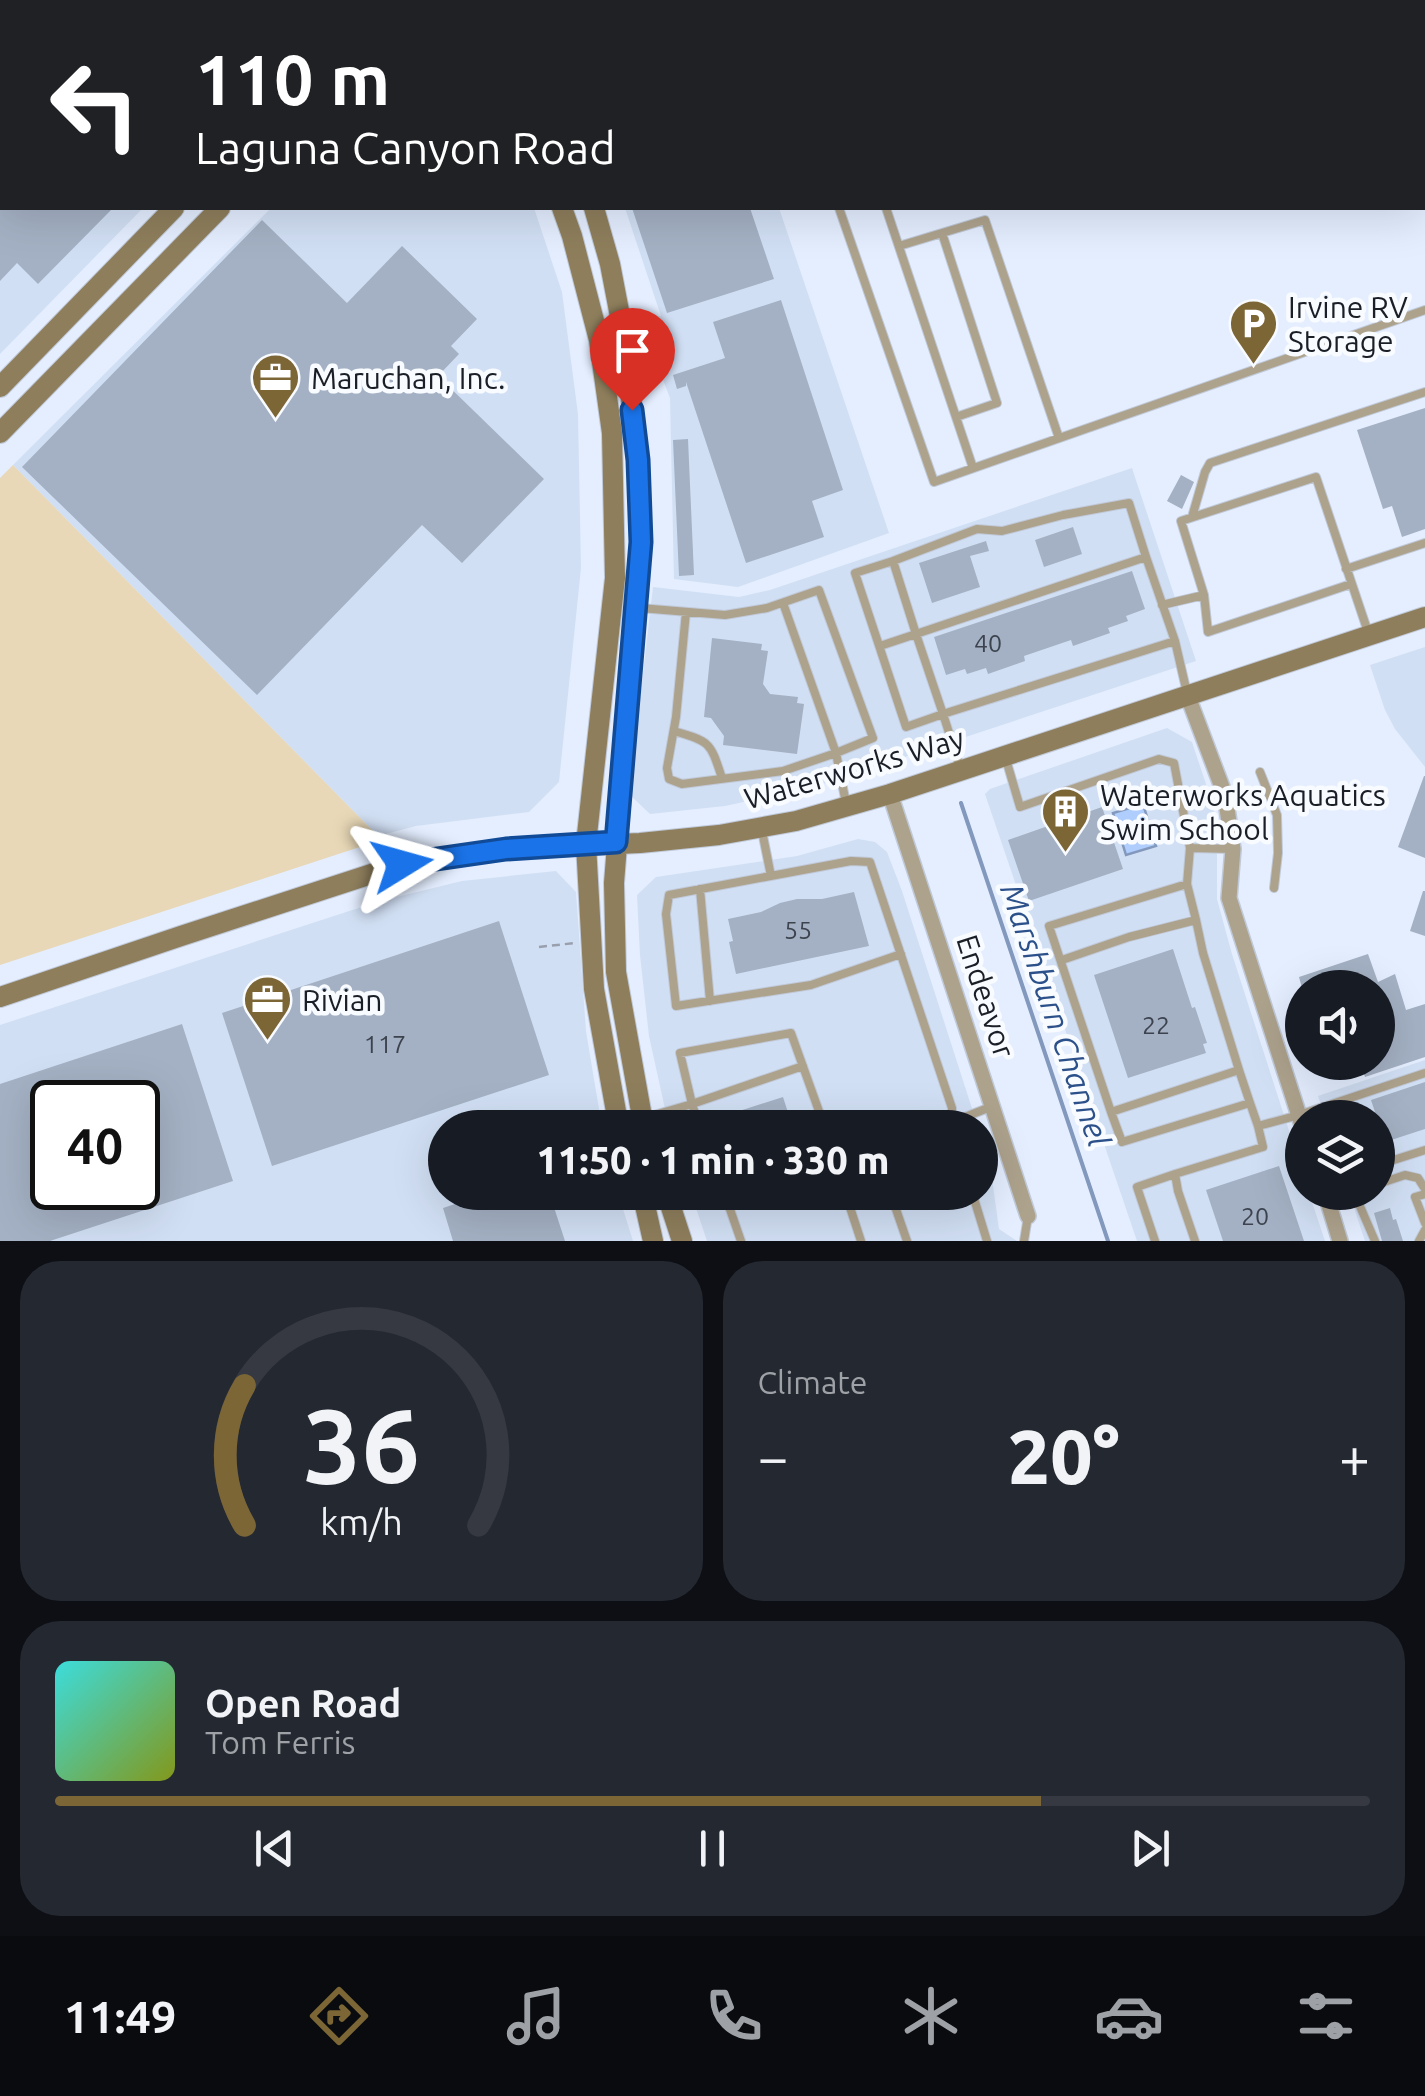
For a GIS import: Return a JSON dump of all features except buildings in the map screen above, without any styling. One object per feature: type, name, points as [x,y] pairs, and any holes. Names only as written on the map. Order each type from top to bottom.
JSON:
[{"type":"main road","points":[[0,388],[172,210]]},
{"type":"main road","points":[[0,433],[218,210]]},
{"type":"main road","points":[[563,210],[598,340],[612,433],[615,578],[586,844],[594,990],[616,1110]]},
{"type":"main road","points":[[595,210],[624,337],[638,460],[641,542],[614,884],[616,972],[641,1110]]},
{"type":"main road","name":"Waterworks Way","points":[[0,997],[402,864],[506,849],[719,835],[796,822],[1425,617]]},
{"type":"main road","points":[[646,1210],[653,1241]]},
{"type":"main road","points":[[672,1210],[682,1241]]},
{"type":"street","points":[[1187,694],[1225,795],[1232,850],[1229,898],[1295,1100]]},
{"type":"street","name":"Endeavor","points":[[890,794],[1028,1216]]},
{"type":"street","points":[[1330,1210],[1340,1241]]},
{"type":"lane","points":[[840,210],[934,482],[1425,310]]},
{"type":"lane","points":[[887,210],[973,468]]},
{"type":"lane","points":[[899,246],[985,220],[1059,438]]},
{"type":"lane","points":[[942,233],[997,403],[956,417]]},
{"type":"lane","points":[[1192,517],[1210,463],[1425,392]]},
{"type":"lane","points":[[1351,584],[1208,632],[1204,595],[1181,521],[1316,477],[1369,636]]},
{"type":"lane","points":[[1175,641],[906,727],[855,573],[977,528],[1002,531],[1129,503],[1175,641],[1187,694]]},
{"type":"lane","points":[[1346,569],[1425,543]]},
{"type":"lane","points":[[880,646],[1146,557]]},
{"type":"lane","points":[[893,561],[960,770]]},
{"type":"lane","points":[[636,607],[725,615],[783,603],[820,590],[873,738],[784,771],[672,782],[667,768],[686,612]]},
{"type":"lane","points":[[1162,605],[1204,595]]},
{"type":"lane","points":[[783,603],[836,753],[846,808]]},
{"type":"lane","points":[[674,731],[702,740],[712,750],[722,778]]},
{"type":"lane","points":[[1005,756],[1020,807],[1159,759],[1174,763],[1190,848],[1187,884],[1203,953],[1263,1147],[1137,1188],[1155,1241]]},
{"type":"lane","points":[[1260,772],[1277,816],[1274,888]]},
{"type":"lane","points":[[762,828],[772,876]]},
{"type":"lane","points":[[1190,848],[1232,850]]},
{"type":"lane","points":[[901,954],[812,985],[676,1006],[666,914],[670,894],[852,861],[870,862],[901,954],[952,1108],[952,1110]]},
{"type":"lane","points":[[1187,884],[1049,926],[1122,1142],[1250,1104]]},
{"type":"lane","points":[[700,889],[710,1001]]},
{"type":"lane","points":[[1062,960],[1196,920]]},
{"type":"lane","points":[[694,1110],[680,1054],[792,1033],[819,1110]]},
{"type":"lane","points":[[677,1110],[803,1066]]},
{"type":"lane","points":[[1111,1112],[1239,1070]]},
{"type":"lane","points":[[1346,1100],[1425,1073]]},
{"type":"lane","points":[[984,1110],[993,1106]]},
{"type":"lane","points":[[1258,1126],[1285,1122]]},
{"type":"lane","points":[[1395,1160],[1425,1150]]},
{"type":"lane","points":[[1175,1174],[1195,1241]]},
{"type":"lane","points":[[1395,1179],[1406,1175],[1418,1178],[1425,1192],[1416,1198],[1425,1226],[1419,1241]]},
{"type":"lane","points":[[730,1210],[741,1241]]},
{"type":"lane","points":[[851,1210],[861,1241]]},
{"type":"lane","points":[[896,1210],[907,1241]]},
{"type":"lane","points":[[978,1210],[987,1241]]},
{"type":"lane","points":[[1362,1210],[1375,1241]]},
{"type":"lane","points":[[1024,1241],[1028,1216]]},
{"type":"path","points":[[539,947],[592,940]]},
{"type":"shaded area","points":[[0,210],[141,210],[0,354]]},
{"type":"shaded area","points":[[269,210],[535,210],[562,292],[578,414],[581,568],[559,782],[529,812],[416,826],[378,836],[13,465]]},
{"type":"shaded area","points":[[626,210],[780,210],[889,533],[738,587],[674,579],[670,398],[649,344],[645,318],[661,316]]},
{"type":"shaded area","points":[[13,465],[378,836],[375,842],[0,965],[0,478]]},
{"type":"shaded area","points":[[1132,468],[1196,661],[817,786],[725,806],[650,814],[629,794],[653,587],[739,597],[770,590]]},
{"type":"shaded area","points":[[1425,647],[1425,767],[1395,729],[1370,665]]},
{"type":"shaded area","points":[[1167,728],[1192,742],[1217,826],[1217,899],[1285,1118],[1285,1210],[1315,1210],[1325,1241],[1137,1241],[985,794]]},
{"type":"shaded area","points":[[858,839],[875,842],[887,852],[973,1110],[665,1110],[649,1036],[637,895],[656,877],[797,856]]},
{"type":"shaded area","points":[[556,871],[576,892],[586,1031],[599,1110],[428,1110],[428,1210],[623,1210],[633,1241],[0,1241],[0,1025],[380,901],[462,881]]},
{"type":"shaded area","points":[[1425,1060],[1425,1241],[1365,1241],[1355,1210],[1395,1210],[1395,1100],[1319,1100],[1318,1096],[1366,1080],[1395,1080],[1395,1070]]},
{"type":"shaded area","points":[[697,1210],[996,1210],[999,1229],[1017,1241],[707,1241]]},
{"type":"water","points":[[1143,804],[1156,846],[1126,855],[1113,813]]},
{"type":"waterway","name":"Marshburn Channel","points":[[961,803],[1108,1241]]},
{"type":"place","name":"Irvine RV Storage","points":[[1253,366]]},
{"type":"place","name":"Maruchan, Inc.","points":[[276,420]]},
{"type":"place","name":"Waterworks Aquatics Swim School","points":[[1065,854]]},
{"type":"place","name":"Rivian","points":[[267,1042]]},
{"type":"route","points":[[402,864],[506,849],[616,842],[641,542],[632,410]]}]
